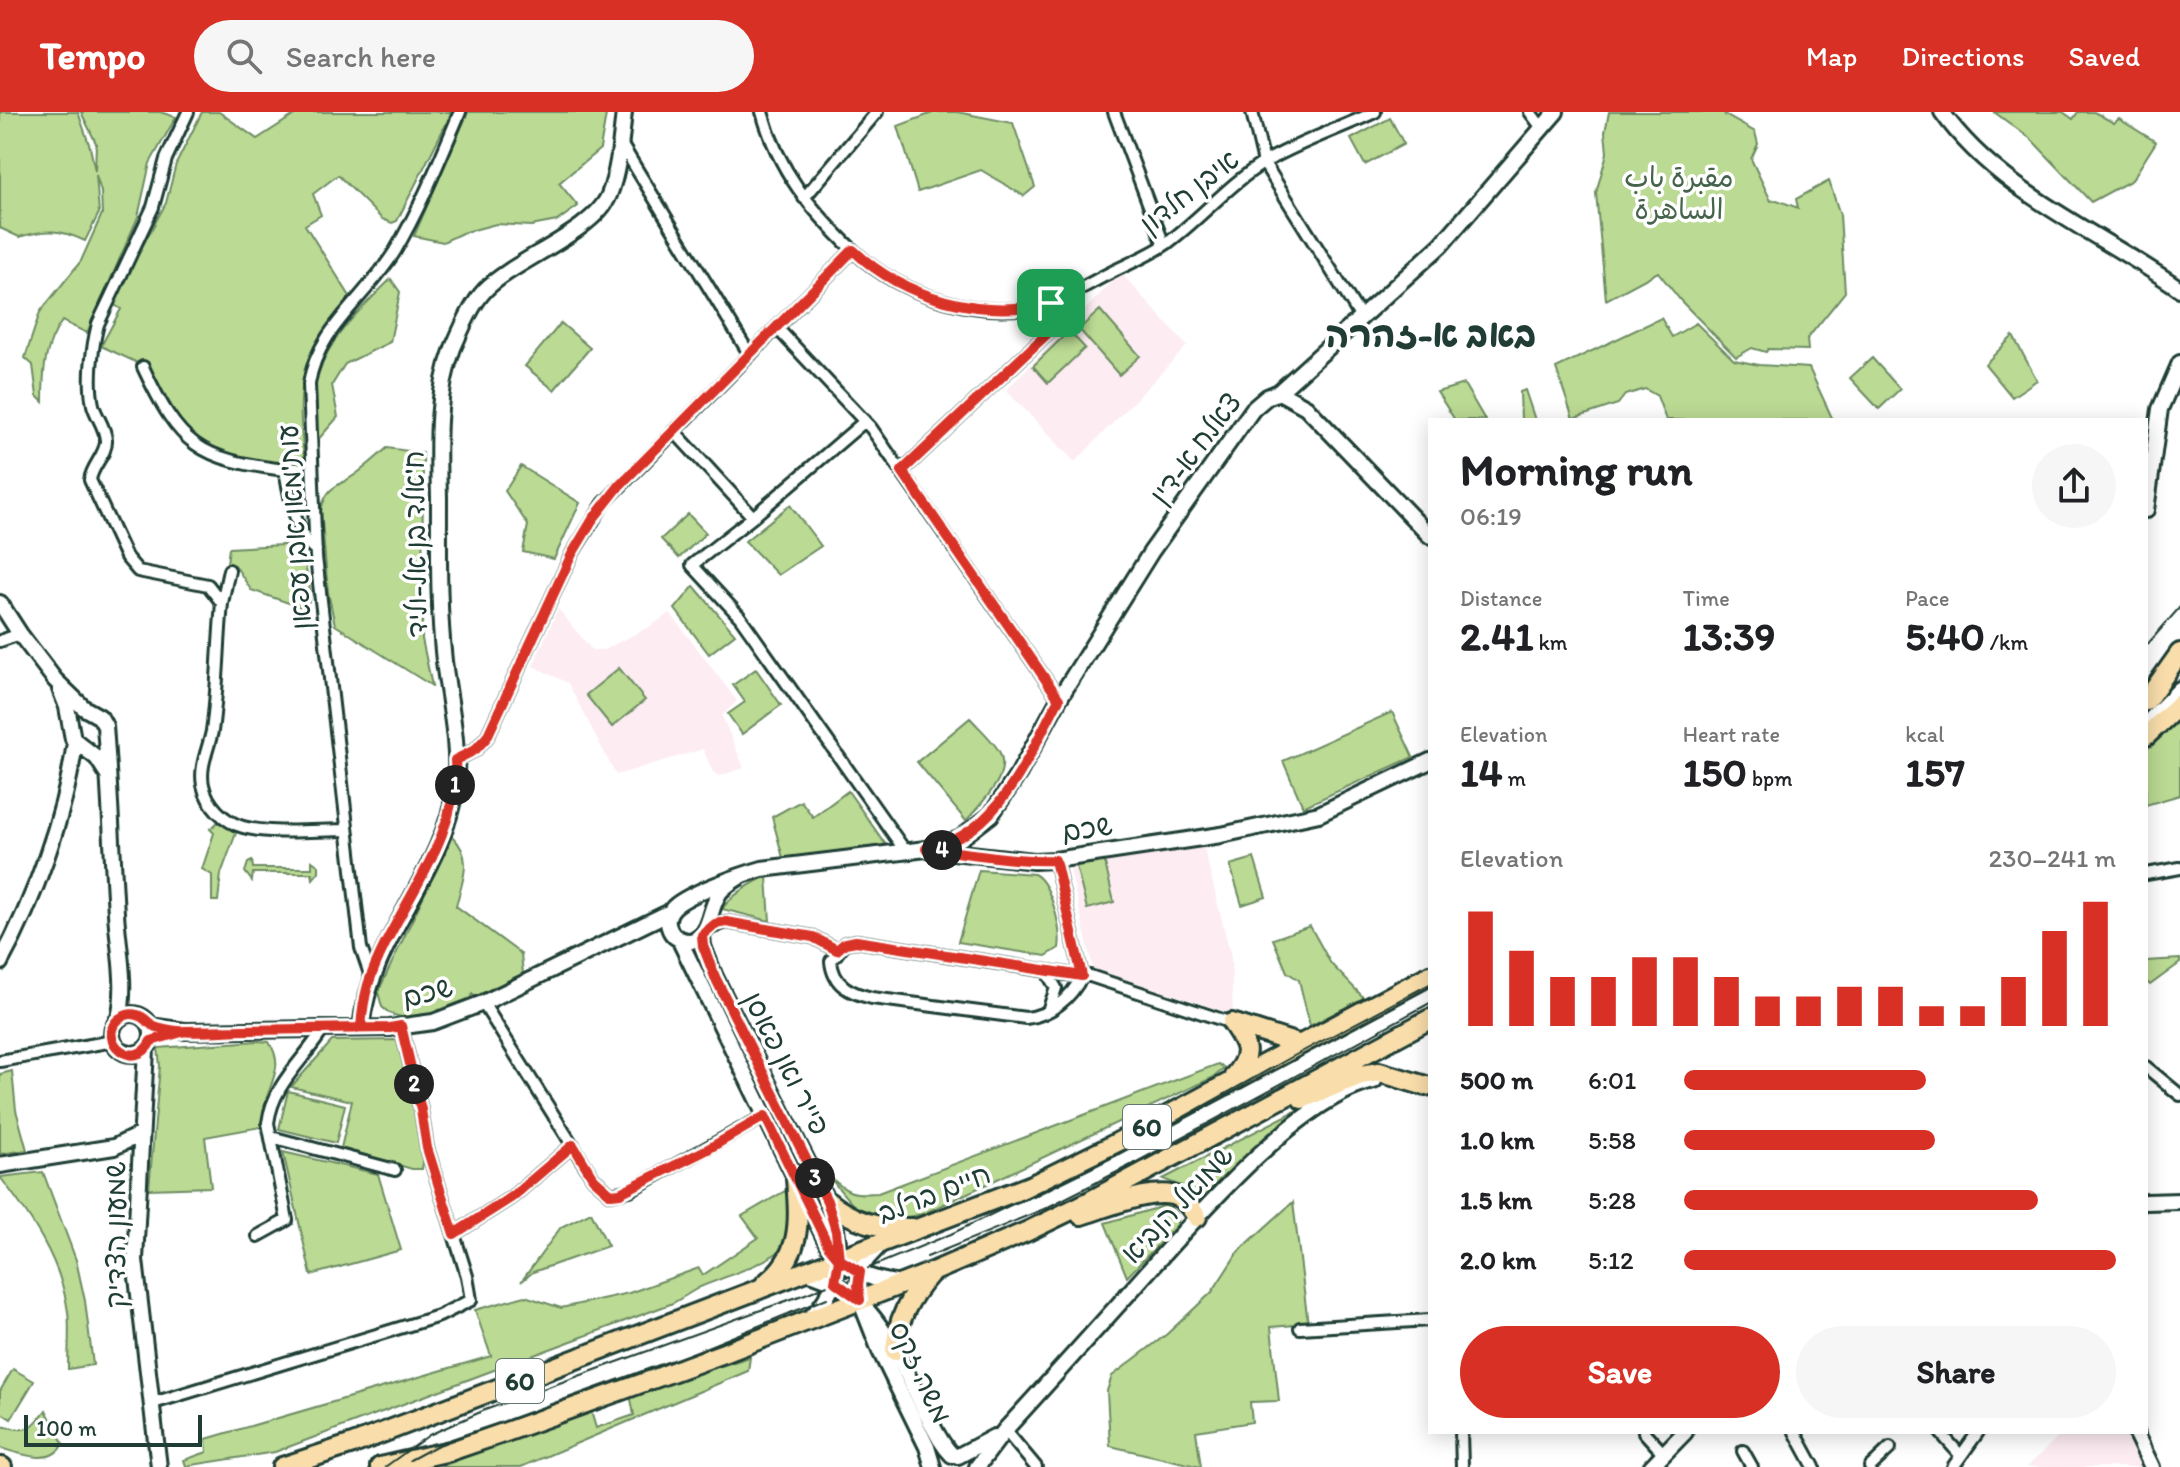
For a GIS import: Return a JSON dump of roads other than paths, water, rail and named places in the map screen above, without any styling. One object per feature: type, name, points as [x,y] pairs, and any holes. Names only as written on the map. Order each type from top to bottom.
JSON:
[{"type":"highway","points":[[2148,698],[2180,653]]},
{"type":"highway","points":[[2148,734],[2180,704]]},
{"type":"highway","name":"חיים ברלב","points":[[282,1467],[353,1444],[881,1244],[1076,1165],[1428,976]]},
{"type":"highway","name":"60","points":[[380,1467],[475,1443],[930,1273],[1028,1231],[1425,1022]]},
{"type":"highway","points":[[1232,1023],[1298,1044]]},
{"type":"highway","points":[[1230,1081],[1244,1064],[1247,1055],[1242,1037],[1232,1023]]},
{"type":"highway","points":[[1221,1131],[1361,1075],[1388,1073],[1428,1086]]},
{"type":"highway","points":[[758,1290],[775,1276],[794,1248],[798,1229],[796,1178]]},
{"type":"highway","points":[[1028,1231],[1157,1194],[1178,1196],[1188,1203],[1197,1217]]},
{"type":"highway","points":[[827,1201],[848,1216],[874,1226],[923,1228]]},
{"type":"highway","points":[[895,1351],[902,1315],[930,1273]]},
{"type":"street","points":[[188,112],[166,159],[153,207],[98,324],[92,393],[93,407],[106,440],[105,448],[91,471],[90,480],[126,557],[138,571],[208,585],[222,603]]},
{"type":"street","name":"עות'מאן אבן עפאן","points":[[371,977],[361,948],[316,550],[309,406],[312,367],[329,332],[364,294],[394,253],[412,221],[460,112]]},
{"type":"street","name":"ח'אלד בן אל-וליד","points":[[361,1028],[363,1004],[371,977],[444,830],[455,787],[439,573],[438,432],[441,401],[453,350],[485,290],[564,238],[601,208],[608,197],[624,112]]},
{"type":"street","points":[[762,112],[788,177],[804,198],[866,262],[944,302],[976,308],[1051,303],[1054,318],[1050,331],[902,471]]},
{"type":"street","points":[[804,198],[877,112]]},
{"type":"street","points":[[1114,112],[1164,245]]},
{"type":"street","points":[[1252,112],[1264,163],[1360,316]]},
{"type":"street","name":"איבן חלדון","points":[[1051,303],[1164,245],[1264,163],[1375,112]]},
{"type":"street","points":[[1530,112],[1542,128]]},
{"type":"street","name":"צאלח א-דין","points":[[926,849],[961,838],[991,815],[1022,769],[1059,699],[1151,552],[1238,426],[1267,397],[1279,392],[1360,316],[1409,277],[1441,245],[1556,112]]},
{"type":"street","points":[[1942,112],[1963,138],[2012,181],[2179,289]]},
{"type":"street","points":[[620,142],[750,355]]},
{"type":"street","points":[[455,760],[475,750],[487,737],[572,554],[593,519],[620,485],[853,250]]},
{"type":"street","points":[[777,328],[865,421],[1059,699]]},
{"type":"street","points":[[143,367],[170,421],[189,440],[231,462],[285,470],[300,526],[307,544],[316,550]]},
{"type":"street","points":[[2148,496],[2160,409],[2178,369]]},
{"type":"street","points":[[1279,392],[1306,407],[1428,534]]},
{"type":"street","points":[[865,421],[692,565],[740,617],[906,852]]},
{"type":"street","points":[[674,431],[753,517]]},
{"type":"street","points":[[229,570],[222,603],[212,731],[202,775],[207,796],[217,811],[243,827],[347,830]]},
{"type":"street","points":[[0,603],[55,680],[103,722],[111,782],[122,982],[119,1018],[113,1028],[113,1041],[129,1054],[138,1054],[149,1038],[144,1018],[135,1014],[119,1018]]},
{"type":"street","points":[[0,641],[20,634]]},
{"type":"street","points":[[2148,699],[2180,668]]},
{"type":"street","points":[[55,680],[65,700],[71,735],[101,762],[111,782]]},
{"type":"street","points":[[2148,722],[2180,689]]},
{"type":"street","points":[[71,726],[81,714],[90,713]]},
{"type":"street","points":[[80,745],[99,744],[105,737]]},
{"type":"street","points":[[0,963],[28,904],[80,745]]},
{"type":"street","name":"שכם","points":[[149,1038],[185,1031],[401,1026],[446,1018],[483,1003],[741,876],[772,867],[926,849],[977,852],[1034,861],[1055,860],[1221,835],[1319,814],[1428,762]]},
{"type":"street","points":[[1055,860],[1082,976]]},
{"type":"street","points":[[2148,874],[2180,868]]},
{"type":"street","points":[[705,929],[721,891],[741,876]]},
{"type":"street","points":[[705,929],[707,915],[700,905],[694,902],[675,907],[675,935],[691,941],[705,929],[726,922],[813,937],[837,950]]},
{"type":"street","name":"פייר ואן פאסן","points":[[705,929],[703,946],[715,977],[827,1201],[836,1231],[839,1259],[835,1282],[825,1301],[805,1322]]},
{"type":"street","name":"שכם","points":[[620,937],[675,935]]},
{"type":"street","name":"פייר ואן פאסן","points":[[675,935],[829,1247],[839,1259],[860,1272],[903,1284]]},
{"type":"street","points":[[1082,976],[1063,1001],[1046,1013],[1026,1018],[861,996],[837,982],[831,961],[845,943],[856,941],[1082,976],[1232,1023]]},
{"type":"street","points":[[1046,971],[1056,988],[1053,1004],[1046,1013]]},
{"type":"street","points":[[122,982],[135,1014]]},
{"type":"street","points":[[483,1003],[593,1178],[611,1194],[620,1193],[708,1149],[765,1116]]},
{"type":"street","points":[[153,1403],[439,1316],[471,1300],[467,1276],[427,1148],[401,1026]]},
{"type":"street","points":[[258,1236],[287,1220],[268,1123],[270,1110],[282,1082],[314,1045],[324,1028]]},
{"type":"street","name":"שמעון הצדיק","points":[[149,1038],[135,1260],[159,1467]]},
{"type":"street","points":[[0,1061],[113,1041]]},
{"type":"street","points":[[2148,1069],[2180,1095]]},
{"type":"street","name":"שמואל הנביא","points":[[977,1467],[1005,1430],[1197,1217],[1259,1155],[1309,1114],[1362,1084],[1379,1080],[1428,1086]]},
{"type":"street","points":[[0,1165],[114,1147],[141,1134]]},
{"type":"street","points":[[271,1137],[395,1170]]},
{"type":"street","points":[[454,1234],[512,1197],[573,1145]]},
{"type":"street","points":[[2148,1202],[2180,1201]]},
{"type":"street","points":[[860,1272],[881,1244]]},
{"type":"street","name":"משה זקס","points":[[806,1272],[835,1282],[860,1300],[895,1351],[941,1442],[959,1460]]},
{"type":"street","name":"משה זקס","points":[[860,1272],[860,1300],[884,1361],[927,1447],[933,1467]]},
{"type":"street","points":[[1300,1328],[1428,1320]]},
{"type":"street","points":[[1005,1430],[1036,1467]]},
{"type":"street","name":"שמואל הנביא","points":[[933,1467],[940,1459],[959,1460],[1005,1430]]},
{"type":"street","points":[[1461,1434],[1462,1467]]},
{"type":"street","points":[[1646,1434],[1664,1454]]},
{"type":"street","points":[[1651,1467],[1683,1434]]},
{"type":"street","points":[[1796,1434],[1814,1467]]},
{"type":"street","points":[[1942,1434],[1961,1456]]},
{"type":"street","points":[[1953,1467],[1977,1434]]},
{"type":"street","points":[[2136,1434],[2152,1467]]},
{"type":"street","points":[[1870,1467],[1890,1448]]},
{"type":"street","points":[[1743,1451],[1752,1467]]},
{"type":"tram line","points":[[2148,644],[2180,607]]},
{"type":"tram line","points":[[385,1467],[429,1435],[485,1410],[808,1293],[951,1234],[1126,1149],[1428,985]]},
{"type":"tram line","points":[[927,1257],[1044,1209],[1428,1004]]},
{"type":"tram line","points":[[410,1460],[436,1446],[653,1369],[827,1298]]},
{"type":"district","name":"באב א-זהרה","points":[[1431,334]]},
{"type":"park label","name":"مقبرة باب الساهرة","points":[[1679,193]]}]
